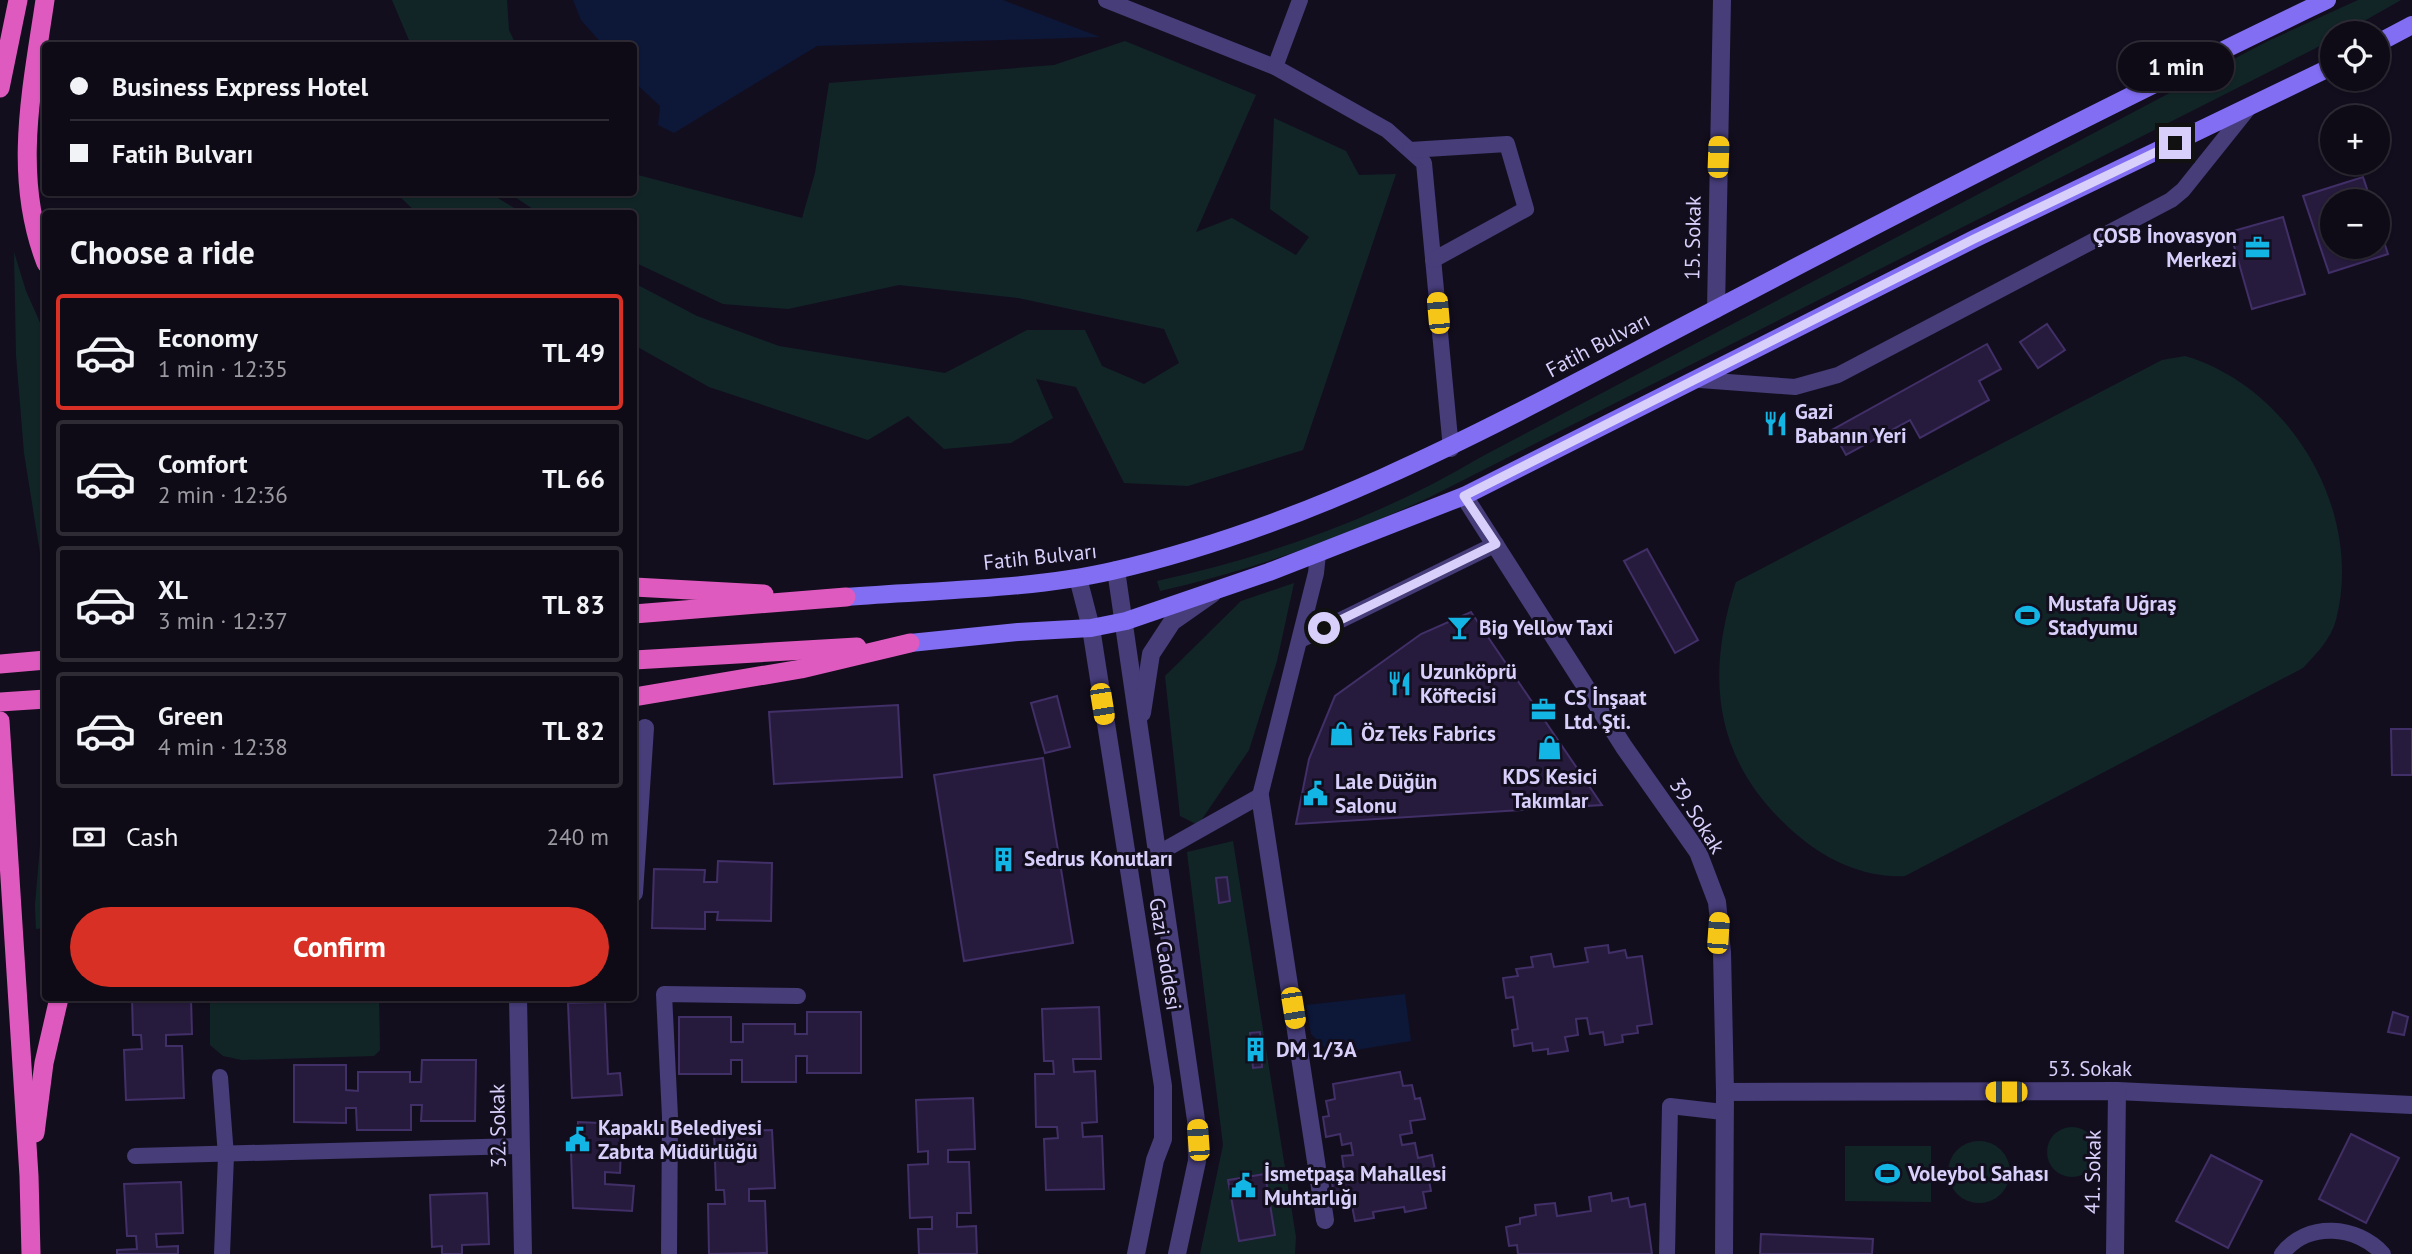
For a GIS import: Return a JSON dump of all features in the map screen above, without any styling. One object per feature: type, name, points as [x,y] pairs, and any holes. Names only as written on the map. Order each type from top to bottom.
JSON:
[{"type":"highway","points":[[0,88],[18,0]]},
{"type":"highway","points":[[42,249],[33,217],[25,159],[26,127],[45,0]]},
{"type":"highway","points":[[637,587],[846,597]]},
{"type":"highway","points":[[637,614],[846,597]]},
{"type":"highway","points":[[637,660],[910,643]]},
{"type":"highway","points":[[637,696],[801,669],[910,643]]},
{"type":"highway","points":[[0,664],[42,660]]},
{"type":"highway","points":[[0,702],[42,699]]},
{"type":"highway","points":[[0,721],[29,1176],[31,1254]]},
{"type":"highway","points":[[29,1176],[44,1063],[58,1001]]},
{"type":"main road","name":"Fatih Bulvarı","points":[[846,597],[1078,578],[1255,531],[1451,449],[1716,309],[2327,0]]},
{"type":"main road","points":[[2390,37],[2412,25]]},
{"type":"main road","points":[[910,643],[1091,628],[1126,621],[1318,554],[1464,496],[1700,380],[2079,187],[2247,110],[2320,73]]},
{"type":"street","name":"15. Sokak","points":[[1716,309],[1722,0]]},
{"type":"street","name":"39. Sokak","points":[[1464,496],[1624,747],[1698,852],[1720,913],[1725,1092],[1724,1254]]},
{"type":"street","points":[[1116,570],[1126,621],[1139,737],[1198,1140],[1192,1190],[1177,1254]]},
{"type":"street","name":"Gazi Caddesi","points":[[1078,578],[1091,628],[1163,1086],[1163,1139],[1155,1160],[1136,1254]]},
{"type":"street","points":[[1139,737],[1151,654],[1172,622],[1215,591]]},
{"type":"street","points":[[637,848],[645,727]]},
{"type":"street","points":[[1260,796],[1325,1220]]},
{"type":"street","name":"32. Sokak","points":[[518,1001],[523,1254]]},
{"type":"street","name":"53. Sokak","points":[[1725,1092],[2117,1091],[2412,1105]]},
{"type":"street","name":"41. Sokak","points":[[2115,1254],[2117,1091]]},
{"type":"lane","points":[[1106,0],[1275,67],[1387,130],[1424,163],[1451,449]]},
{"type":"lane","points":[[1275,67],[1300,0]]},
{"type":"lane","points":[[1700,380],[1795,387],[1838,374],[2171,200],[2183,190],[2247,110]]},
{"type":"lane","points":[[1410,150],[1507,144],[1526,209],[1433,260]]},
{"type":"lane","points":[[1300,640],[1496,544]]},
{"type":"lane","points":[[1157,854],[1260,796],[1317,573],[1318,554]]},
{"type":"lane","points":[[669,1254],[670,1117],[664,994],[798,996]]},
{"type":"lane","points":[[220,1077],[226,1156],[222,1254]]},
{"type":"lane","points":[[1667,1254],[1670,1106],[1723,1112]]},
{"type":"lane","points":[[135,1156],[226,1156],[521,1146]]},
{"type":"lane","points":[[2282,1254],[2307,1235],[2330,1230],[2354,1233],[2374,1244],[2383,1254]]},
{"type":"green space","points":[[392,0],[507,0],[509,30],[515,42],[410,42]]},
{"type":"green space","points":[[2358,0],[2401,0],[2364,21],[2320,21],[2320,46],[1428,498],[1296,552],[1160,591],[1157,581],[1283,547],[1364,516],[1443,479],[2266,42]]},
{"type":"green space","points":[[1125,41],[1256,95],[1196,232],[1232,218],[1296,255],[1309,237],[1270,209],[1274,118],[1346,151],[1359,175],[1396,174],[1303,450],[1188,486],[1124,483],[1076,387],[1036,379],[1053,418],[1011,443],[944,449],[908,416],[868,440],[709,387],[637,347],[637,285],[697,316],[779,346],[945,373],[1027,330],[1085,330],[1102,366],[1144,384],[1179,363],[1164,329],[1018,298],[899,285],[788,309],[723,304],[637,263],[637,210],[534,210],[514,196],[637,196],[637,175],[802,218],[815,173],[829,83],[1054,65]]},
{"type":"green space","points":[[399,196],[495,196],[517,210],[414,210]]},
{"type":"green space","points":[[14,252],[26,291],[42,327],[42,565],[24,453],[16,355]]},
{"type":"green space","name":"Mustafa Uğraş Stadyumu","points":[[2185,356],[2223,372],[2257,395],[2287,425],[2311,459],[2328,497],[2339,538],[2342,579],[2336,620],[2331,634],[2322,646],[2303,668],[1905,876],[1877,874],[1850,867],[1812,847],[1772,811],[1750,783],[1734,753],[1724,722],[1720,655],[1736,582],[2162,360]]},
{"type":"green space","points":[[1294,583],[1277,661],[1249,750],[1198,825],[1180,816],[1165,676],[1241,601]]},
{"type":"green space","points":[[42,820],[42,928],[36,929],[35,906]]},
{"type":"green space","points":[[1233,841],[1296,1237],[1295,1254],[1200,1254],[1223,1145],[1187,852]]},
{"type":"green space","points":[[210,1001],[379,1001],[380,1050],[374,1056],[242,1060],[223,1056],[210,1045]]},
{"type":"green space","points":[[2062,1128],[2082,1128],[2096,1142],[2096,1162],[2082,1176],[2062,1176],[2048,1162],[2048,1142]]},
{"type":"green space","points":[[1979,1141],[2001,1150],[2010,1172],[2001,1194],[1979,1203],[1957,1194],[1948,1172],[1957,1150]]},
{"type":"green space","name":"Voleybol Sahası","points":[[1845,1146],[1931,1146],[1931,1202],[1845,1201]]},
{"type":"water","points":[[573,0],[1003,0],[1100,37],[817,46],[674,133],[658,125],[660,106],[637,85],[637,42],[600,42],[581,20]]},
{"type":"water","points":[[1405,994],[1411,1041],[1331,1054],[1311,1034],[1306,1005]]},
{"type":"building","points":[[2363,177],[2367,189],[2325,189]]},
{"type":"building","points":[[2320,191],[2320,246],[2303,196]]},
{"type":"building","points":[[2283,217],[2305,294],[2252,309],[2230,232]]},
{"type":"building","points":[[2324,259],[2372,259],[2329,273]]},
{"type":"building","points":[[2047,324],[2065,350],[2038,368],[2020,342]]},
{"type":"building","points":[[1987,344],[2001,369],[1979,381],[1989,400],[1920,438],[1910,420],[1846,455],[1832,430]]},
{"type":"building","points":[[1647,549],[1698,640],[1675,653],[1624,561]]},
{"type":"building","points":[[1471,612],[1602,805],[1296,824],[1309,759],[1335,696],[1421,634]]},
{"type":"building","points":[[1057,696],[1070,747],[1045,753],[1031,703]]},
{"type":"building","points":[[898,705],[902,777],[774,784],[769,712]]},
{"type":"building","points":[[2391,729],[2412,729],[2412,775],[2392,775]]},
{"type":"building","name":"Sedrus Konutları","points":[[1043,758],[1073,943],[964,961],[934,775]]},
{"type":"building","points":[[718,861],[772,863],[771,921],[717,920],[718,912],[705,912],[705,929],[652,928],[654,869],[705,870],[704,882],[717,882]]},
{"type":"building","points":[[1227,877],[1230,901],[1219,903],[1216,878]]},
{"type":"building","points":[[1608,945],[1609,953],[1625,950],[1627,958],[1642,956],[1652,1024],[1637,1026],[1638,1033],[1622,1035],[1623,1042],[1605,1045],[1603,1032],[1590,1034],[1587,1018],[1576,1019],[1578,1035],[1565,1037],[1568,1051],[1548,1054],[1548,1049],[1533,1051],[1532,1043],[1514,1046],[1512,1030],[1518,1029],[1513,997],[1506,998],[1503,978],[1518,976],[1516,969],[1533,967],[1531,957],[1551,954],[1554,967],[1588,962],[1585,948]]},
{"type":"building","points":[[132,1001],[191,1001],[192,1034],[166,1035],[166,1046],[182,1046],[184,1098],[126,1100],[124,1050],[142,1049],[141,1035],[133,1035]]},
{"type":"building","points":[[605,1002],[608,1074],[620,1073],[622,1095],[572,1098],[568,1003]]},
{"type":"building","points":[[1099,1007],[1101,1059],[1073,1059],[1074,1072],[1095,1071],[1097,1122],[1082,1123],[1083,1137],[1102,1136],[1104,1189],[1046,1190],[1044,1139],[1058,1138],[1057,1127],[1036,1127],[1035,1074],[1054,1074],[1053,1061],[1044,1061],[1042,1009]]},
{"type":"building","points":[[807,1012],[861,1012],[861,1073],[807,1073],[807,1056],[796,1056],[796,1082],[742,1082],[742,1060],[731,1060],[731,1074],[679,1074],[679,1017],[731,1017],[731,1042],[743,1042],[743,1024],[795,1024],[795,1034],[807,1034]]},
{"type":"building","points":[[2393,1012],[2408,1017],[2404,1035],[2388,1032]]},
{"type":"building","name":"DM 1/3A","points":[[1260,1032],[1262,1067],[1253,1068],[1250,1033]]},
{"type":"building","points":[[422,1060],[476,1060],[475,1121],[421,1121],[422,1105],[411,1105],[411,1130],[357,1130],[356,1108],[346,1108],[346,1123],[294,1122],[294,1065],[346,1065],[346,1090],[358,1091],[358,1072],[410,1072],[410,1082],[421,1082]]},
{"type":"building","points":[[1400,1072],[1403,1086],[1412,1085],[1415,1099],[1420,1098],[1425,1119],[1410,1121],[1412,1133],[1400,1135],[1402,1145],[1415,1143],[1418,1158],[1432,1155],[1436,1175],[1428,1176],[1431,1191],[1423,1192],[1426,1208],[1405,1212],[1404,1207],[1373,1212],[1374,1218],[1355,1221],[1352,1206],[1343,1208],[1341,1193],[1334,1194],[1330,1172],[1344,1170],[1342,1156],[1353,1155],[1351,1143],[1342,1145],[1340,1134],[1326,1137],[1323,1117],[1329,1116],[1326,1101],[1335,1099],[1333,1084]]},
{"type":"building","points":[[973,1098],[975,1149],[948,1150],[948,1162],[969,1162],[971,1213],[957,1213],[957,1227],[976,1226],[977,1254],[919,1254],[918,1229],[932,1229],[932,1217],[910,1218],[908,1165],[928,1164],[928,1151],[918,1152],[916,1100]]},
{"type":"building","points":[[578,1122],[622,1124],[620,1173],[605,1172],[605,1184],[634,1186],[632,1211],[573,1208],[571,1151],[577,1152]]},
{"type":"building","points":[[772,1130],[775,1188],[749,1189],[749,1201],[765,1201],[767,1253],[709,1254],[708,1204],[725,1204],[724,1190],[716,1190],[714,1132]]},
{"type":"building","points":[[2351,1134],[2399,1158],[2366,1223],[2319,1199]]},
{"type":"building","points":[[2211,1155],[2262,1181],[2228,1248],[2176,1221]]},
{"type":"building","points":[[1265,1174],[1275,1235],[1239,1241],[1228,1180]]},
{"type":"building","points":[[181,1182],[183,1233],[156,1234],[157,1247],[178,1246],[178,1254],[117,1254],[117,1250],[137,1249],[136,1236],[127,1236],[124,1184]]},
{"type":"building","points":[[487,1193],[489,1244],[462,1245],[462,1254],[442,1254],[442,1246],[432,1247],[430,1195]]},
{"type":"building","points":[[1611,1193],[1612,1201],[1628,1198],[1630,1207],[1645,1204],[1652,1254],[1518,1254],[1517,1245],[1509,1246],[1506,1227],[1520,1224],[1520,1218],[1536,1215],[1535,1205],[1555,1203],[1557,1216],[1591,1211],[1589,1197]]},
{"type":"building","points":[[1761,1234],[1873,1239],[1872,1254],[1760,1254]]},
{"type":"place","name":"ÇOSB İnovasyon Merkezi","points":[[2257,248]]},
{"type":"place","name":"Gazi Babanın Yeri","points":[[1775,424]]},
{"type":"place","name":"Mustafa Uğraş Stadyumu","points":[[2028,616]]},
{"type":"place","name":"Big Yellow Taxi","points":[[1459,628]]},
{"type":"place","name":"Uzunköprü Köftecisi","points":[[1400,684]]},
{"type":"place","name":"CS İnşaat Ltd. Şti.","points":[[1544,710]]},
{"type":"place","name":"Öz Teks Fabrics","points":[[1341,734]]},
{"type":"place","name":"KDS Kesici Takımlar","points":[[1550,748]]},
{"type":"place","name":"Lale Düğün Salonu","points":[[1315,794]]},
{"type":"place","name":"Sedrus Konutları","points":[[1004,859]]},
{"type":"place","name":"DM 1/3A","points":[[1256,1050]]},
{"type":"place","name":"Kapaklı Belediyesi Zabıta Müdürlüğü","points":[[578,1140]]},
{"type":"place","name":"Voleybol Sahası","points":[[1888,1174]]},
{"type":"place","name":"İsmetpaşa Mahallesi Muhtarlığı","points":[[1244,1186]]},
{"type":"route","points":[[1324,628],[1496,544],[1464,496],[1723,368],[1974,239],[2175,143]]}]
